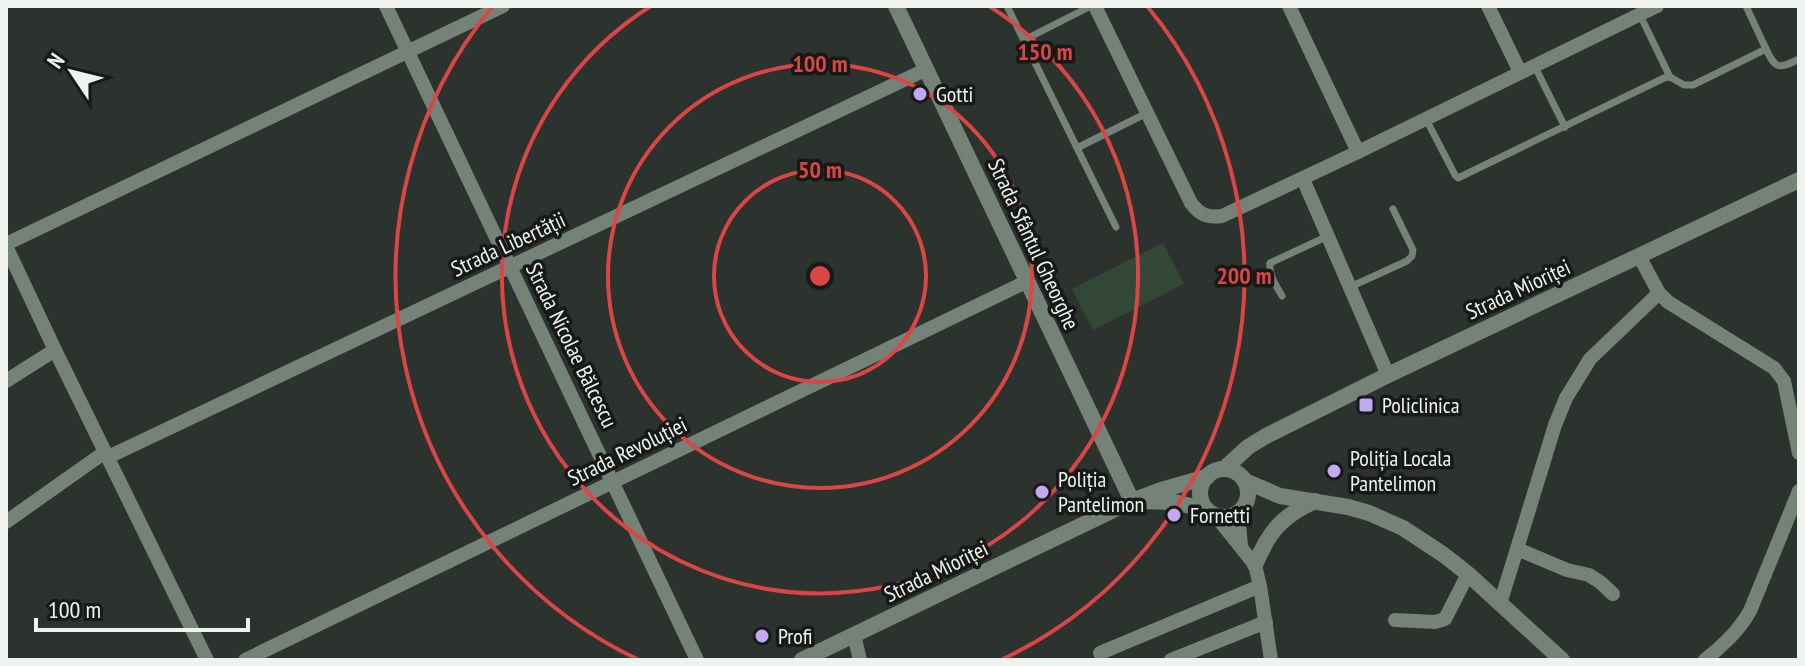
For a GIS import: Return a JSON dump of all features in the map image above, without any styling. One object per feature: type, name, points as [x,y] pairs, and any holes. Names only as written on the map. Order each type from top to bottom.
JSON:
[{"type":"street","name":"Strada Nicolae Bălcescu","points":[[386,6],[697,660]]},
{"type":"street","points":[[207,660],[6,245],[503,6]]},
{"type":"street","name":"Strada Sfântul Gheorghe","points":[[896,6],[1132,501]]},
{"type":"street","points":[[1093,6],[1191,203],[1205,216],[1222,216],[1303,179],[1657,6]]},
{"type":"street","points":[[1289,6],[1358,152]]},
{"type":"street","points":[[1488,6],[1520,72]]},
{"type":"street","name":"Strada Libertății","points":[[6,522],[107,455],[927,69]]},
{"type":"street","points":[[1303,179],[1388,375]]},
{"type":"street","name":"Strada Mioriței","points":[[1224,469],[1257,441],[1388,375],[1799,180]]},
{"type":"street","points":[[1639,256],[1659,293],[1668,302],[1780,374],[1799,453]]},
{"type":"street","name":"Strada Revoluției","points":[[245,660],[1028,281]]},
{"type":"street","points":[[1500,604],[1555,425],[1575,380],[1590,359],[1659,293]]},
{"type":"street","points":[[6,381],[55,350]]},
{"type":"street","points":[[1241,546],[1242,509],[1248,493],[1243,479],[1247,459],[1257,441]]},
{"type":"street","points":[[1271,660],[1255,565],[1203,504],[1201,490],[1207,477],[1224,469],[1280,496],[1348,507],[1403,528],[1468,574],[1562,660]]},
{"type":"street","name":"Strada Mioriței","points":[[802,660],[1132,501],[1207,477]]},
{"type":"street","points":[[1705,660],[1731,638],[1750,611],[1799,491]]},
{"type":"street","points":[[1211,512],[1227,517],[1280,496]]},
{"type":"street","name":"Strada Mioriței","points":[[1132,501],[1174,502],[1211,512]]},
{"type":"street","points":[[1255,565],[1266,540],[1280,522],[1315,501]]},
{"type":"street","points":[[1517,549],[1551,564],[1589,575],[1613,594]]},
{"type":"street","points":[[1395,620],[1441,621],[1468,574]]},
{"type":"street","points":[[1100,653],[1260,586]]},
{"type":"street","points":[[1171,660],[1266,622]]},
{"type":"street","points":[[854,635],[860,660]]},
{"type":"lane","points":[[1007,6],[1116,227]]},
{"type":"lane","points":[[1024,40],[1093,6]]},
{"type":"lane","points":[[1746,6],[1773,63],[1781,67],[1799,59]]},
{"type":"lane","points":[[1640,14],[1670,77],[1684,85],[1693,85],[1766,49]]},
{"type":"lane","points":[[1534,65],[1565,127]]},
{"type":"lane","points":[[1426,119],[1458,178],[1670,77]]},
{"type":"lane","points":[[1077,148],[1147,113]]},
{"type":"lane","points":[[1350,287],[1412,256],[1413,250],[1393,209]]},
{"type":"lane","points":[[1282,296],[1271,273],[1270,263],[1328,236]]},
{"type":"green space","points":[[1163,243],[1184,284],[1093,330],[1072,289]]},
{"type":"place","name":"Gotti","points":[[920,94]]},
{"type":"place","name":"Policlinica","points":[[1366,405]]},
{"type":"place","name":"Poliția Locala Pantelimon","points":[[1334,471]]},
{"type":"place","name":"Poliția Pantelimon","points":[[1042,492]]},
{"type":"place","name":"Fornetti","points":[[1174,515]]},
{"type":"place","name":"Profi","points":[[762,636]]}]
